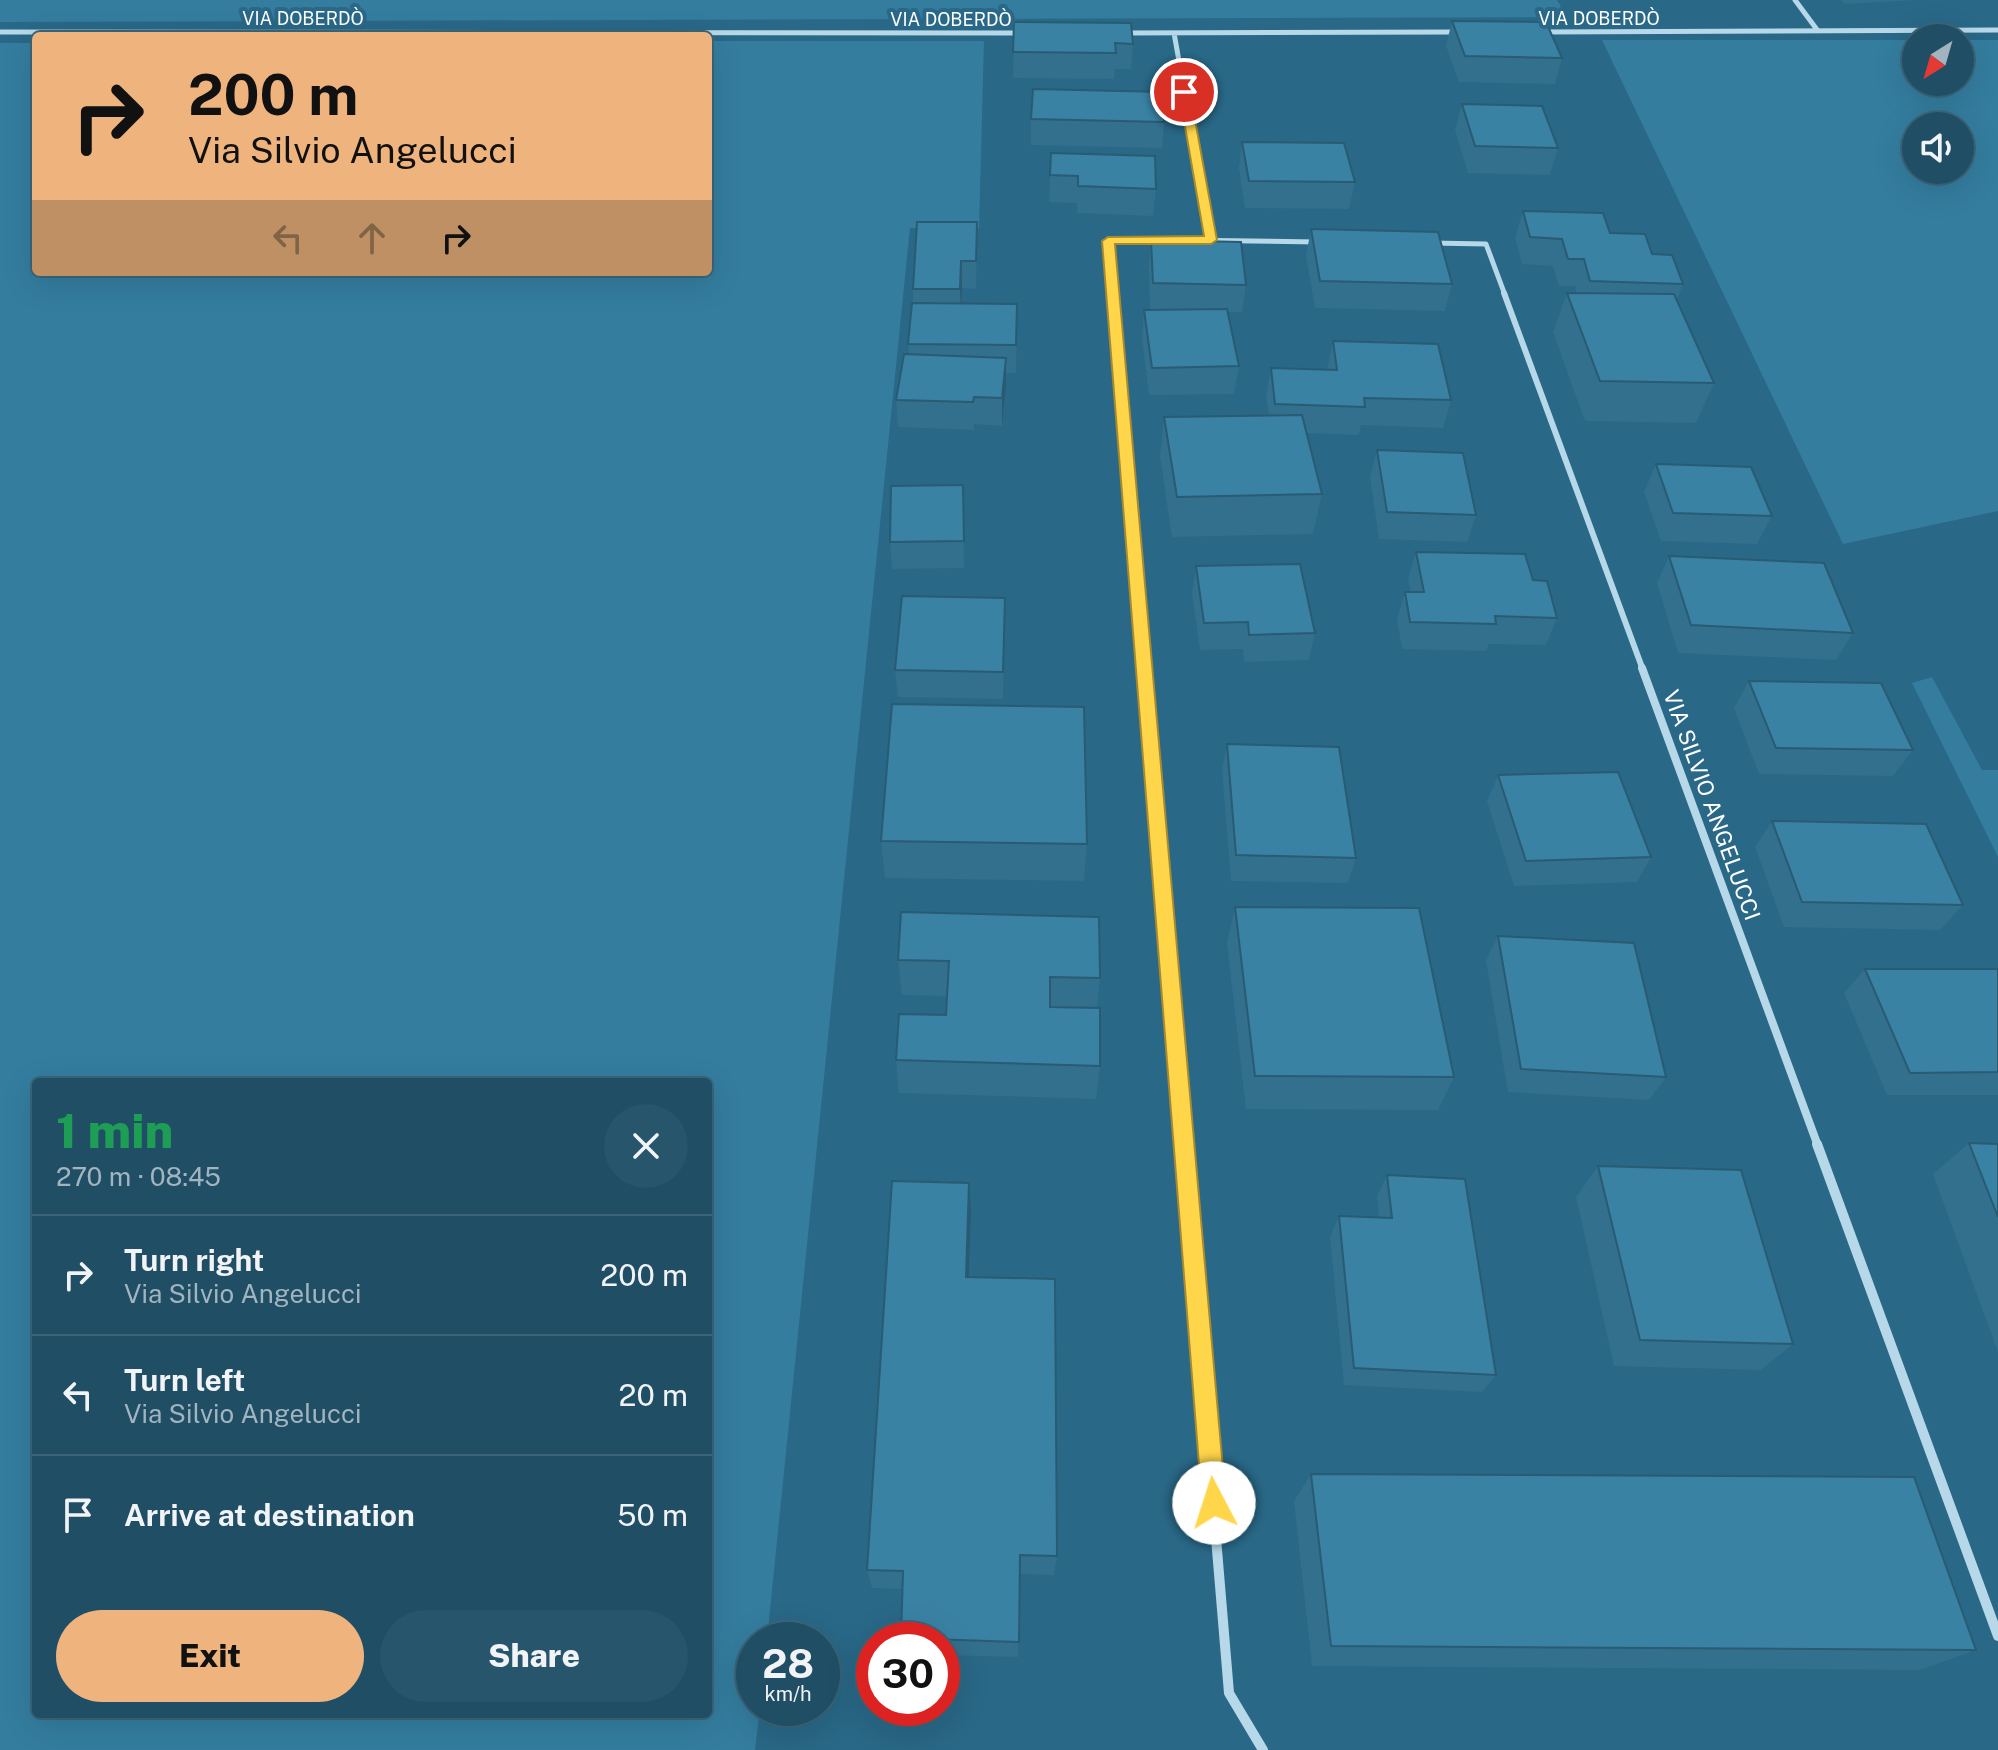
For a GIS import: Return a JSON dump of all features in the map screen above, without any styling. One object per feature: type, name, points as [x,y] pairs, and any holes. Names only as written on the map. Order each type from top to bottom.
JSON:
[{"type":"street","points":[[1795,0],[1818,31]]},
{"type":"street","name":"VIA DOBERDÒ","points":[[1535,32],[1998,30]]},
{"type":"street","name":"VIA DOBERDÒ","points":[[0,32],[32,32]]},
{"type":"street","points":[[1110,33],[1472,32]]},
{"type":"street","name":"VIA DOBERDÒ","points":[[712,33],[1031,33]]},
{"type":"street","points":[[1174,33],[1211,240]]},
{"type":"street","points":[[1263,1750],[1229,1693],[1108,241],[1333,242]]},
{"type":"street","name":"VIA SILVIO ANGELUCCI","points":[[1425,243],[1486,244],[1998,1636]]},
{"type":"shaded area","points":[[0,0],[1557,0],[1567,17],[0,22]]},
{"type":"shaded area","points":[[1602,40],[1902,40],[1902,96],[1974,96],[1974,40],[1998,40],[1998,511],[1843,544]]},
{"type":"shaded area","points":[[712,41],[984,41],[979,228],[910,228],[769,1622],[736,1622],[736,1726],[758,1726],[755,1750],[0,1750],[0,43],[32,43],[32,276],[712,276]]},
{"type":"shaded area","points":[[1932,677],[1982,770],[1998,770],[1998,857],[1912,683]]},
{"type":"building","points":[[1452,21],[1546,22],[1562,58],[1465,56]]},
{"type":"building","points":[[1014,22],[1131,23],[1133,44],[1115,43],[1116,53],[1013,52]]},
{"type":"building","points":[[1033,89],[1163,92],[1164,122],[1031,119]]},
{"type":"building","points":[[1462,104],[1542,106],[1558,148],[1475,146]]},
{"type":"building","points":[[1242,142],[1344,143],[1355,182],[1249,181]]},
{"type":"building","points":[[1051,153],[1155,156],[1156,189],[1078,186],[1078,176],[1050,175]]},
{"type":"building","points":[[1523,211],[1603,213],[1610,233],[1645,234],[1652,254],[1672,255],[1683,284],[1590,281],[1584,259],[1568,259],[1562,239],[1530,237]]},
{"type":"building","points":[[917,222],[977,222],[976,261],[961,261],[960,289],[913,289]]},
{"type":"building","points":[[1311,229],[1438,232],[1452,284],[1320,281]]},
{"type":"building","points":[[1151,240],[1241,242],[1246,285],[1153,283]]},
{"type":"building","points":[[1567,293],[1674,294],[1714,383],[1600,381]]},
{"type":"building","points":[[912,303],[1017,304],[1016,345],[908,344]]},
{"type":"building","points":[[1227,309],[1239,366],[1152,368],[1144,310]]},
{"type":"building","points":[[1333,341],[1438,344],[1451,400],[1364,398],[1365,407],[1275,404],[1271,368],[1337,370]]},
{"type":"building","points":[[904,354],[1006,358],[1002,398],[974,397],[973,402],[896,400]]},
{"type":"building","points":[[1302,415],[1322,494],[1177,497],[1164,417]]},
{"type":"building","points":[[1377,450],[1463,453],[1476,515],[1387,512]]},
{"type":"building","points":[[1656,464],[1751,467],[1772,516],[1673,513]]},
{"type":"building","points":[[963,485],[964,541],[890,542],[891,486]]},
{"type":"building","points":[[1416,552],[1525,554],[1533,580],[1547,581],[1557,618],[1495,616],[1496,624],[1410,622],[1405,592],[1424,592]]},
{"type":"building","points":[[1669,556],[1824,563],[1853,633],[1691,625]]},
{"type":"building","points":[[1300,564],[1315,633],[1249,635],[1248,622],[1204,623],[1196,566]]},
{"type":"building","points":[[902,596],[1005,598],[1003,672],[895,670]]},
{"type":"building","points":[[1749,681],[1881,683],[1913,750],[1776,748]]},
{"type":"building","points":[[892,704],[1084,707],[1087,844],[881,841]]},
{"type":"building","points":[[1227,744],[1339,747],[1356,858],[1236,855]]},
{"type":"building","points":[[1618,772],[1651,857],[1526,861],[1498,775]]},
{"type":"building","points":[[1772,821],[1926,824],[1963,905],[1802,902]]},
{"type":"building","points":[[1235,907],[1419,908],[1454,1077],[1255,1076]]},
{"type":"building","points":[[901,912],[1099,917],[1100,978],[1050,977],[1050,1007],[1100,1008],[1100,1066],[896,1060],[899,1014],[946,1015],[949,961],[898,960]]},
{"type":"building","points":[[1498,936],[1634,943],[1666,1077],[1521,1069]]},
{"type":"building","points":[[1865,969],[1998,969],[1998,1072],[1910,1073]]},
{"type":"building","points":[[1969,1143],[1998,1144],[1998,1217]]},
{"type":"building","points":[[1598,1166],[1741,1170],[1793,1344],[1640,1340]]},
{"type":"building","points":[[1387,1175],[1465,1179],[1496,1375],[1354,1368],[1339,1216],[1392,1218]]},
{"type":"building","points":[[892,1181],[969,1183],[966,1277],[1055,1279],[1057,1556],[1020,1555],[1019,1642],[960,1640],[960,1622],[901,1622],[903,1571],[867,1570]]},
{"type":"building","points":[[1311,1474],[1914,1477],[1976,1650],[1331,1646]]},
{"type":"route","points":[[1184,92],[1211,240],[1108,241],[1214,1503]]}]
